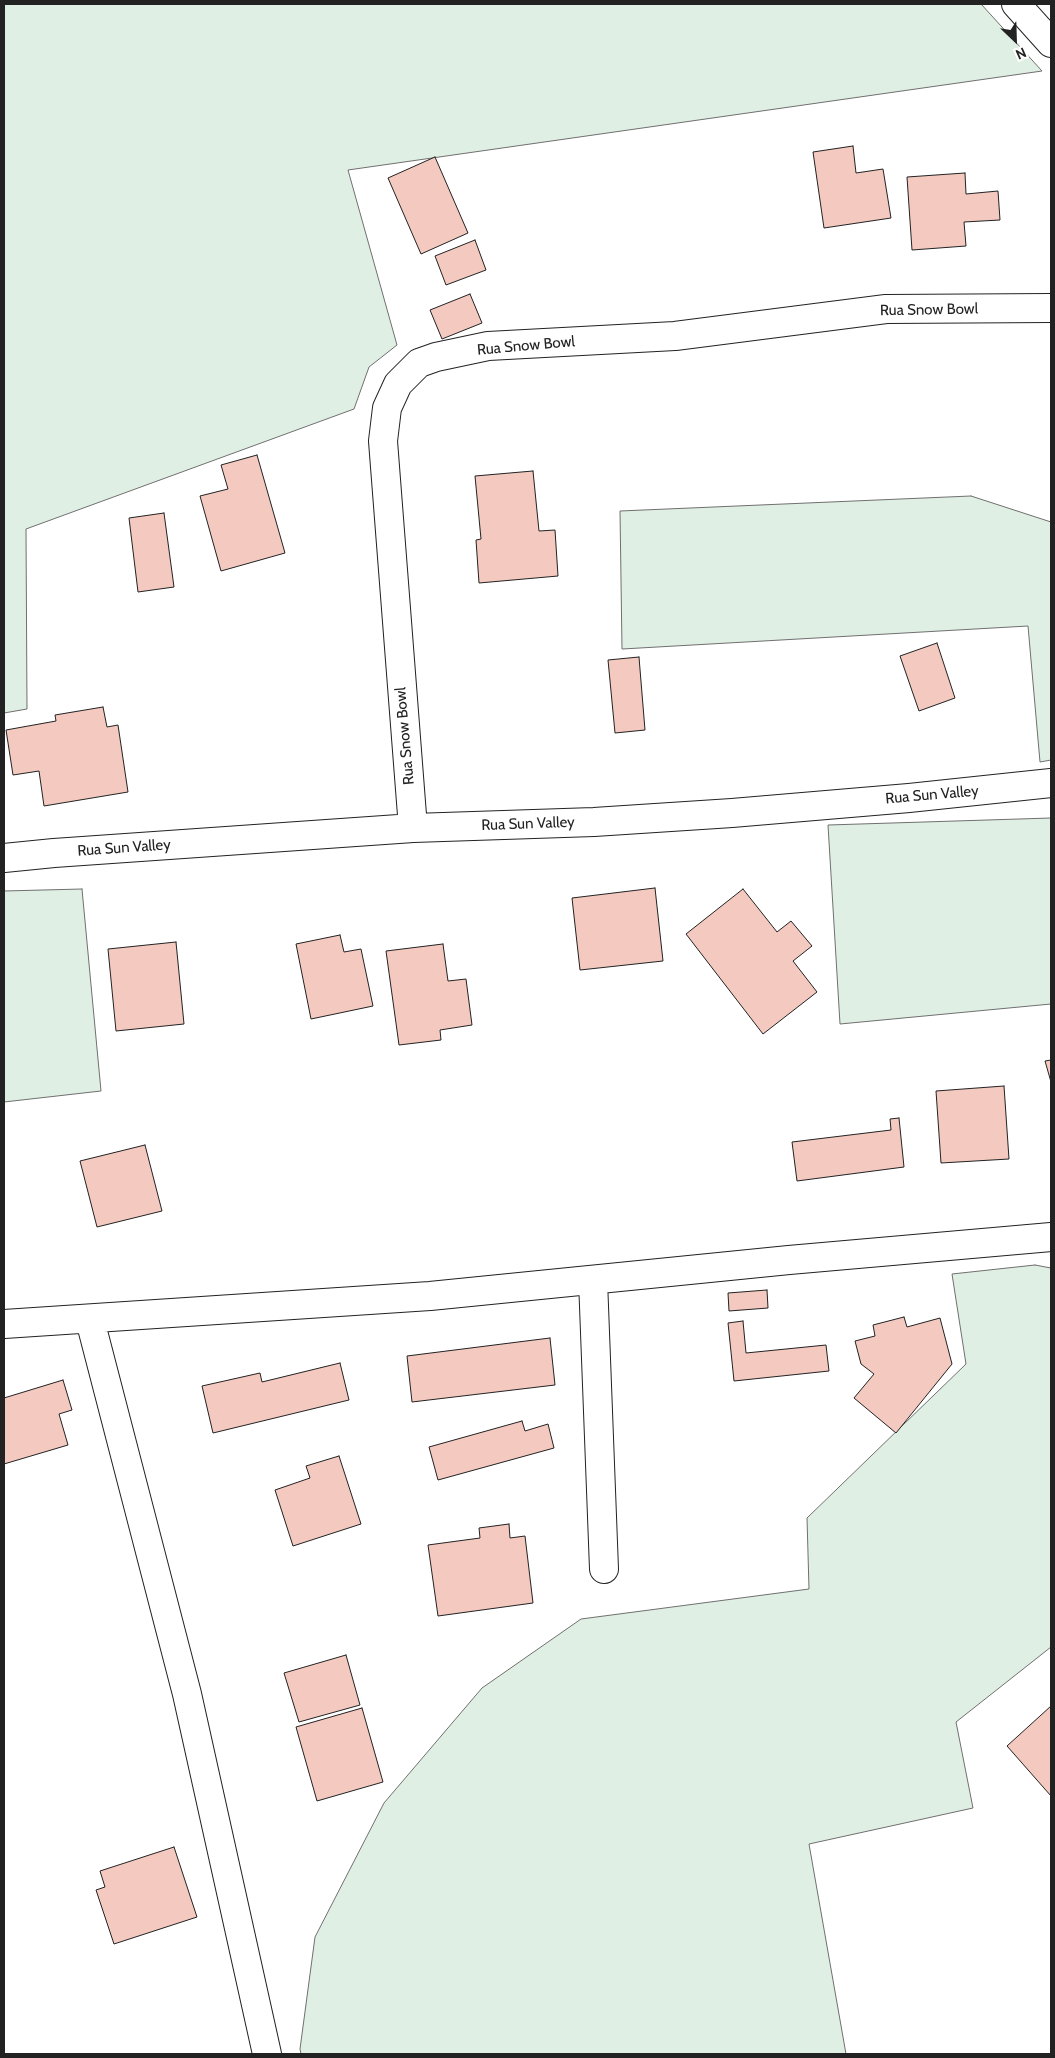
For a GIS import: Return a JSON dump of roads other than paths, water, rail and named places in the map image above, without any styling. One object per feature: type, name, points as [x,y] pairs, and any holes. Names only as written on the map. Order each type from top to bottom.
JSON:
[{"type":"street","points":[[1016,4],[1051,43]]},
{"type":"street","name":"Rua Snow Bowl","points":[[413,828],[382,441],[387,408],[398,384],[419,363],[436,357],[488,346],[675,336],[886,309],[1051,308]]},
{"type":"street","name":"Rua Sun Valley","points":[[4,858],[54,852],[413,828],[594,822],[722,813],[909,798],[1051,783]]},
{"type":"street","points":[[4,1324],[90,1320],[430,1296],[788,1260],[1051,1237]]},
{"type":"street","points":[[593,1280],[604,1569]]},
{"type":"street","points":[[90,1320],[186,1694],[267,2054]]}]
